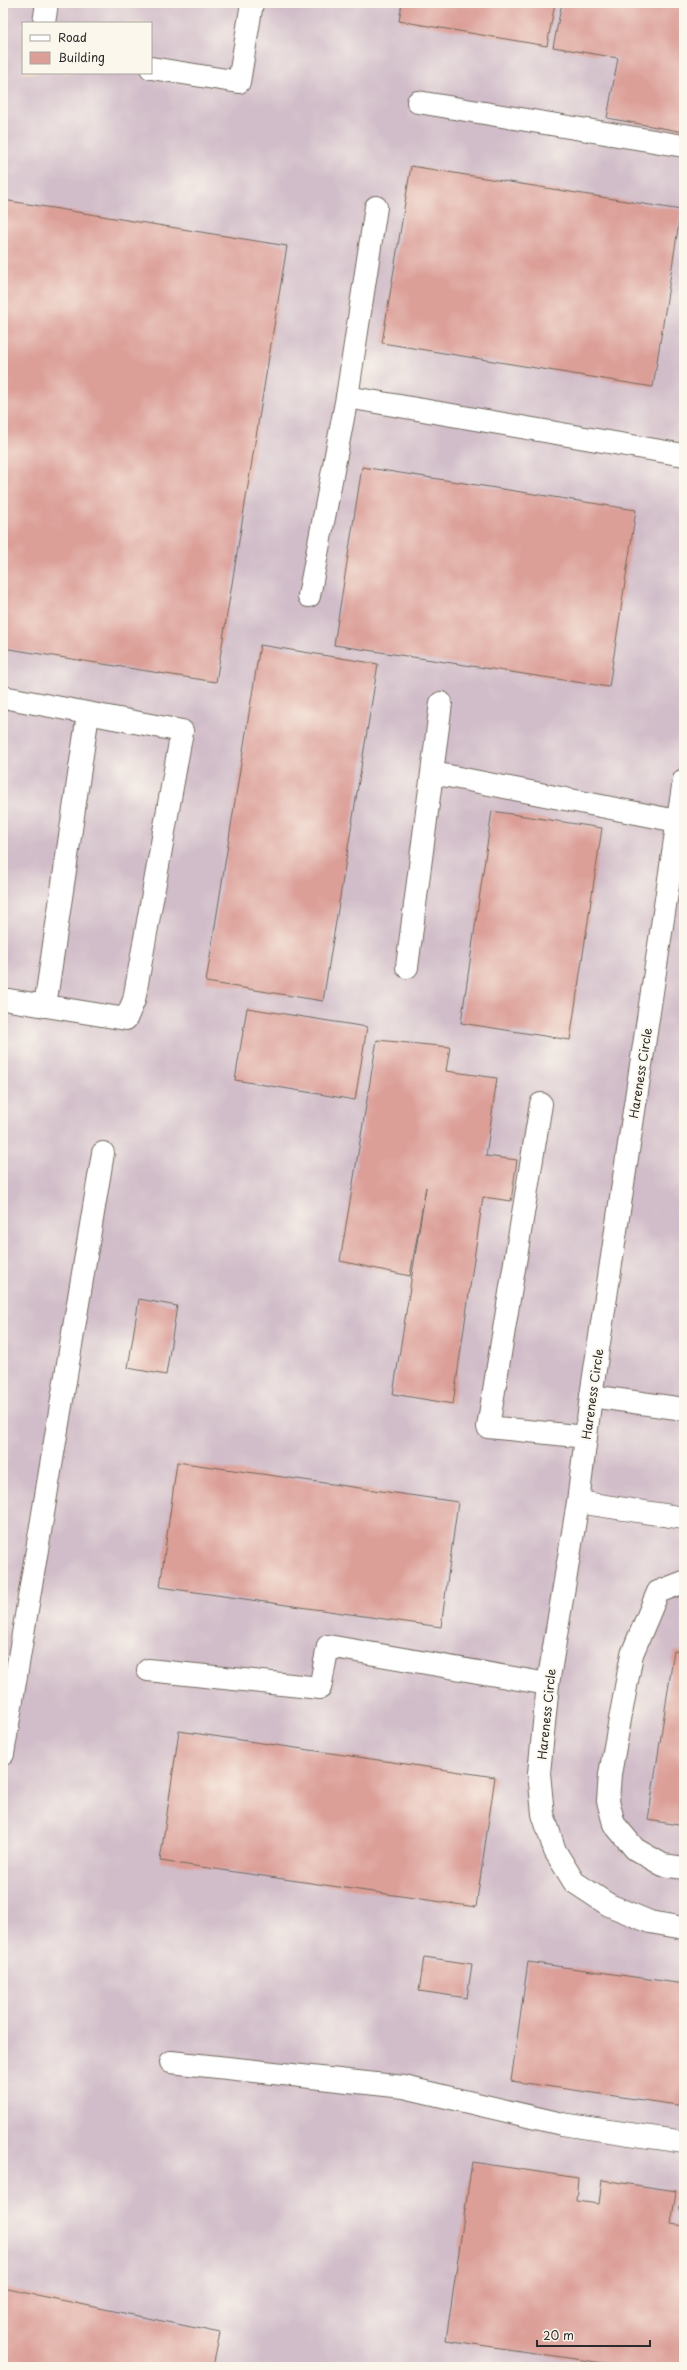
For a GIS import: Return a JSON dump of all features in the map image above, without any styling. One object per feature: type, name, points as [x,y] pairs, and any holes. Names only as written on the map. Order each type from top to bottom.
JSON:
[{"type":"street","points":[[44,22],[47,3]]},
{"type":"street","points":[[152,68],[239,82],[252,3]]},
{"type":"street","points":[[418,102],[684,146]]},
{"type":"street","points":[[310,596],[347,396],[376,207]]},
{"type":"street","points":[[347,396],[684,455]]},
{"type":"street","points":[[3,697],[182,731],[134,1000],[126,1019],[3,998]]},
{"type":"street","points":[[407,967],[441,703]]},
{"type":"street","points":[[45,1006],[88,714]]},
{"type":"street","points":[[433,773],[677,821]]},
{"type":"street","name":"Hareness Circle","points":[[684,780],[591,1396],[578,1502],[548,1684],[539,1773],[542,1814],[555,1850],[574,1882],[609,1905],[650,1922],[684,1928]]},
{"type":"street","points":[[541,1104],[488,1427],[586,1438]]},
{"type":"street","points":[[3,1754],[103,1153]]},
{"type":"street","points":[[591,1396],[684,1409]]},
{"type":"street","points":[[578,1502],[684,1518]]},
{"type":"street","points":[[684,1582],[658,1592],[632,1654],[610,1774],[608,1801],[614,1824],[635,1849],[663,1865],[684,1868]]},
{"type":"street","points":[[148,1670],[320,1688],[328,1646],[548,1684]]},
{"type":"street","points":[[171,2062],[404,2087],[562,2124],[684,2142]]},
{"type":"shaded area","points":[[3,3],[684,3],[684,2367],[3,2367]]},
{"type":"building","points":[[402,3],[555,3],[547,46],[399,21]]},
{"type":"building","points":[[562,3],[684,3],[684,132],[607,118],[618,58],[553,47]]},
{"type":"building","points":[[411,166],[681,210],[653,387],[382,343]]},
{"type":"building","points":[[3,200],[287,246],[216,682],[3,648]]},
{"type":"building","points":[[362,467],[636,510],[609,687],[334,645]]},
{"type":"building","points":[[260,645],[378,664],[323,1001],[206,982]]},
{"type":"building","points":[[492,811],[602,828],[570,1040],[461,1023]]},
{"type":"building","points":[[247,1008],[367,1027],[355,1100],[235,1080]]},
{"type":"building","points":[[377,1040],[450,1047],[446,1071],[497,1078],[486,1156],[517,1160],[511,1201],[483,1197],[453,1404],[393,1394],[426,1187],[410,1276],[340,1261]]},
{"type":"building","points":[[139,1299],[177,1306],[166,1375],[128,1368]]},
{"type":"building","points":[[177,1462],[458,1502],[441,1627],[160,1587]]},
{"type":"building","points":[[674,1651],[684,1652],[684,1826],[648,1820]]},
{"type":"building","points":[[179,1731],[495,1777],[476,1907],[160,1861]]},
{"type":"building","points":[[424,1957],[472,1964],[467,1998],[419,1991]]},
{"type":"building","points":[[528,1962],[684,1984],[684,2106],[511,2081]]},
{"type":"building","points":[[472,2162],[578,2178],[576,2201],[599,2204],[602,2180],[676,2191],[671,2224],[684,2226],[684,2367],[630,2367],[446,2340]]},
{"type":"building","points":[[684,2199],[684,2218],[679,2208]]},
{"type":"building","points":[[3,2288],[220,2333],[213,2367],[3,2367]]}]
